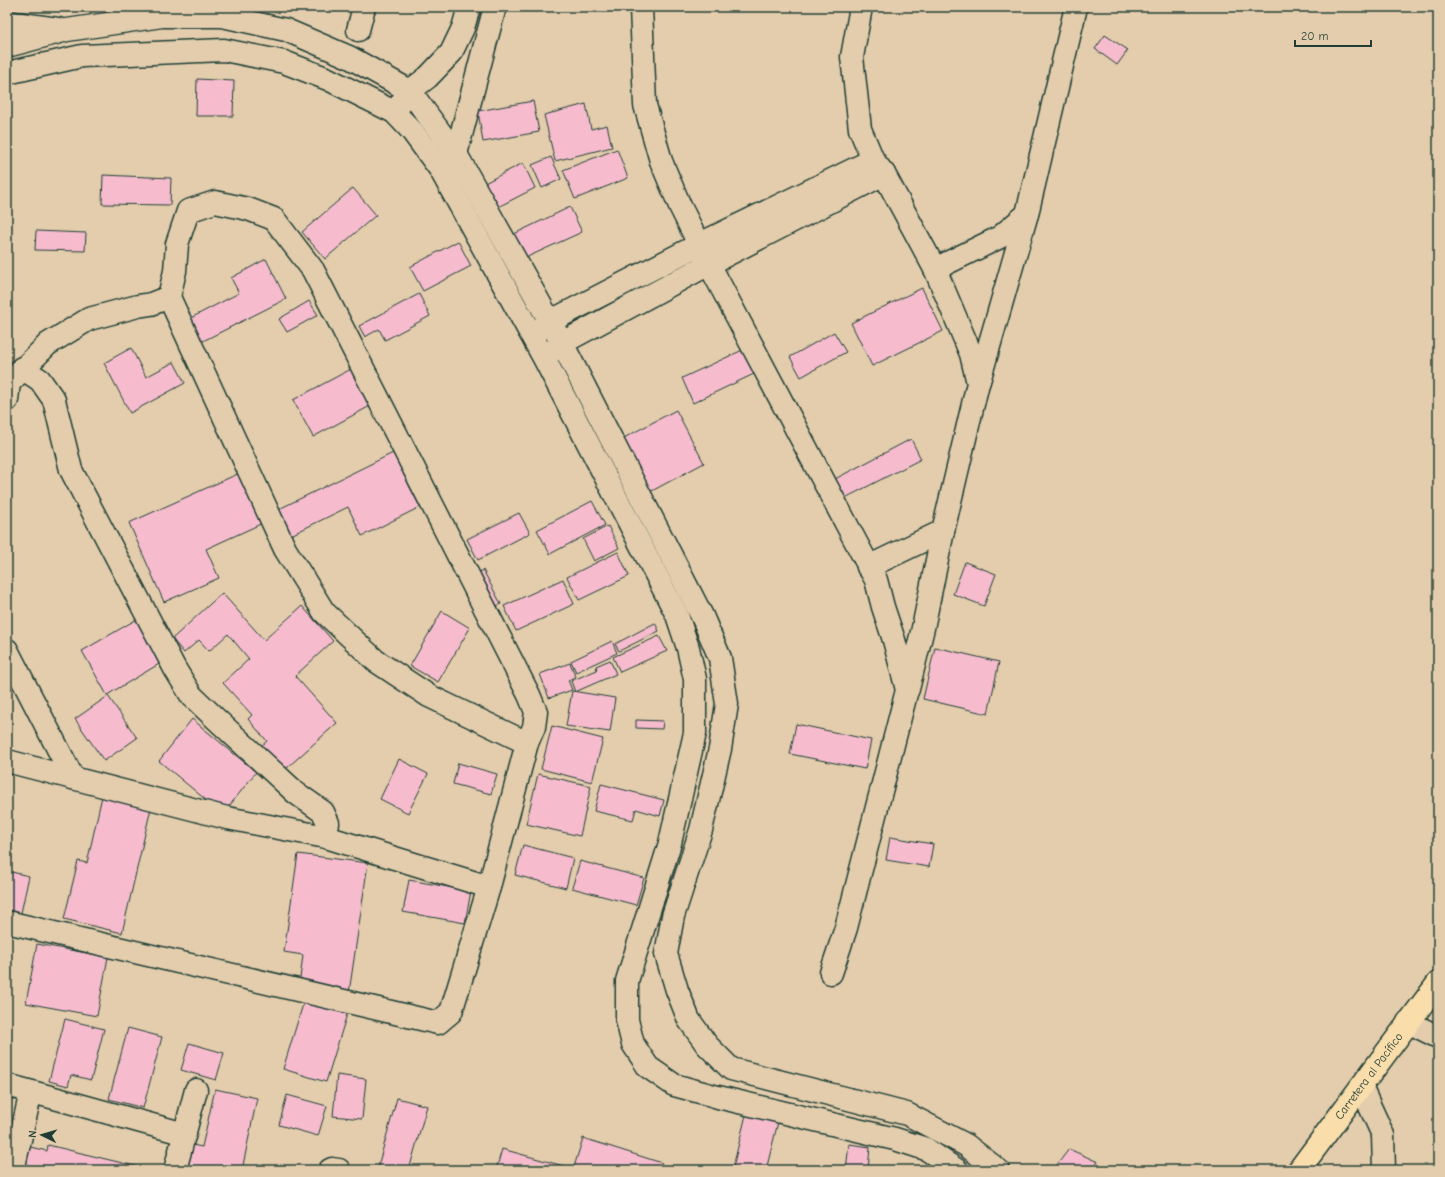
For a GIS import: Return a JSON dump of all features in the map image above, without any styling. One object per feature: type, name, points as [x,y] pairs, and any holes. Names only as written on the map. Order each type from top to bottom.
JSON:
[{"type":"highway","name":"Carretera al Pacífico","points":[[1299,1170],[1438,982]]},
{"type":"street","points":[[358,30],[364,7]]},
{"type":"street","points":[[394,112],[410,91],[428,77],[451,53],[463,28],[469,7]]},
{"type":"street","points":[[440,169],[456,154],[495,7]]},
{"type":"street","points":[[641,7],[645,105],[661,161],[680,206],[709,264],[868,568],[876,580],[907,690]]},
{"type":"street","points":[[861,7],[852,57],[860,129],[878,167],[935,269],[971,354],[978,383]]},
{"type":"street","points":[[831,973],[846,928],[923,628],[943,531],[978,383],[1027,214],[1076,7]]},
{"type":"street","points":[[7,46],[67,30],[162,16],[222,16],[286,30],[349,57],[410,91],[456,154],[562,343],[702,616],[720,658],[727,704],[720,749],[701,830],[673,916],[666,954],[689,1020],[707,1045],[731,1069],[907,1114],[966,1145],[998,1170]]},
{"type":"street","points":[[7,22],[67,30]]},
{"type":"street","points":[[7,73],[82,56],[224,50],[284,62],[328,79],[394,112],[412,131],[440,169],[544,358],[677,615],[688,648],[695,679],[695,733],[670,843],[627,981],[627,1020],[633,1044],[648,1067],[674,1085],[718,1097],[895,1138],[926,1150],[957,1170]]},
{"type":"street","points":[[532,336],[549,322],[700,244],[878,167]]},
{"type":"street","points":[[544,358],[562,343],[709,264],[878,167]]},
{"type":"street","points":[[7,922],[438,1023],[451,1012],[489,887],[527,743],[534,727],[536,712],[529,695],[313,270],[274,219],[248,209],[215,202],[188,211],[177,244],[175,271],[169,297],[285,548],[324,612],[376,660],[429,696],[527,743]]},
{"type":"street","points":[[935,269],[1000,237],[1027,214]]},
{"type":"street","points":[[7,400],[9,383],[22,368],[48,344],[89,319],[151,304],[169,297]]},
{"type":"street","points":[[22,368],[40,380],[54,400],[71,470],[175,669],[191,694],[296,792],[323,812],[328,823],[326,837]]},
{"type":"street","points":[[868,568],[943,531]]},
{"type":"street","points":[[7,650],[73,778]]},
{"type":"street","points":[[7,761],[226,818],[326,837],[489,887]]},
{"type":"street","points":[[636,953],[666,954]]},
{"type":"street","points":[[1408,1022],[1438,1037]]},
{"type":"street","points":[[718,1097],[731,1069]]},
{"type":"street","points":[[7,1085],[185,1134]]},
{"type":"street","points":[[1361,1087],[1382,1135],[1384,1170]]},
{"type":"street","points":[[175,1170],[196,1090]]},
{"type":"street","points":[[12,1170],[31,1092]]},
{"type":"street","points":[[330,1170],[340,1170]]},
{"type":"building","points":[[1105,35],[1128,50],[1117,65],[1095,49]]},
{"type":"building","points":[[197,79],[234,81],[233,116],[196,116]]},
{"type":"building","points":[[533,101],[539,132],[483,142],[478,111]]},
{"type":"building","points":[[586,104],[591,129],[607,125],[612,147],[555,161],[544,115]]},
{"type":"building","points":[[617,149],[628,178],[575,199],[563,170]]},
{"type":"building","points":[[551,157],[561,179],[542,188],[532,165]]},
{"type":"building","points":[[523,163],[535,188],[494,209],[481,185]]},
{"type":"building","points":[[103,175],[171,178],[170,205],[102,204]]},
{"type":"building","points":[[353,188],[376,215],[325,259],[302,232]]},
{"type":"building","points":[[570,207],[582,232],[525,258],[514,234]]},
{"type":"building","points":[[36,231],[86,233],[85,251],[35,250]]},
{"type":"building","points":[[458,241],[471,266],[423,291],[410,267]]},
{"type":"building","points":[[266,259],[286,299],[197,344],[185,321],[239,293],[231,278]]},
{"type":"building","points":[[922,288],[943,331],[872,366],[851,323]]},
{"type":"building","points":[[419,294],[430,316],[385,340],[379,329],[365,337],[359,326]]},
{"type":"building","points":[[309,301],[318,315],[287,332],[279,319]]},
{"type":"building","points":[[834,332],[846,352],[801,377],[790,357]]},
{"type":"building","points":[[131,348],[146,377],[174,362],[185,383],[130,413],[104,363]]},
{"type":"building","points":[[747,348],[758,372],[693,403],[682,378]]},
{"type":"building","points":[[353,368],[372,405],[313,437],[293,400]]},
{"type":"building","points":[[676,410],[704,463],[648,493],[620,440]]},
{"type":"building","points":[[911,439],[921,459],[845,498],[835,479]]},
{"type":"building","points":[[393,453],[420,507],[362,536],[348,507],[289,536],[277,510]]},
{"type":"building","points":[[242,472],[265,522],[206,549],[219,578],[164,602],[129,523]]},
{"type":"building","points":[[592,501],[605,525],[550,554],[537,530]]},
{"type":"building","points":[[519,513],[530,533],[478,560],[467,539]]},
{"type":"building","points":[[608,526],[619,548],[594,561],[583,539]]},
{"type":"building","points":[[618,552],[629,576],[579,600],[567,577]]},
{"type":"building","points":[[965,562],[996,574],[984,606],[953,594]]},
{"type":"building","points":[[483,570],[501,604],[491,609],[473,576]]},
{"type":"building","points":[[563,579],[574,604],[516,631],[504,606]]},
{"type":"building","points":[[222,593],[264,640],[302,606],[333,641],[295,676],[337,723],[279,775],[257,750],[267,741],[248,719],[252,715],[223,683],[249,659],[228,634],[209,651],[199,640],[184,653],[172,639]]},
{"type":"building","points":[[442,611],[470,628],[438,682],[410,666]]},
{"type":"building","points":[[139,618],[164,661],[107,695],[82,651]]},
{"type":"building","points":[[655,623],[659,631],[619,651],[615,644]]},
{"type":"building","points":[[659,636],[667,651],[620,672],[613,657]]},
{"type":"building","points":[[612,641],[617,653],[576,672],[571,661]]},
{"type":"building","points":[[935,647],[999,662],[988,714],[923,699]]},
{"type":"building","points":[[610,660],[616,674],[575,692],[571,681],[597,670],[596,666]]},
{"type":"building","points":[[570,663],[576,677],[568,680],[572,690],[549,698],[540,674]]},
{"type":"building","points":[[572,691],[615,698],[610,732],[566,726]]},
{"type":"building","points":[[108,696],[137,738],[104,761],[75,719]]},
{"type":"building","points":[[192,719],[256,772],[223,814],[159,761]]},
{"type":"building","points":[[636,720],[663,721],[662,729],[636,728]]},
{"type":"building","points":[[796,724],[871,740],[865,769],[790,754]]},
{"type":"building","points":[[552,726],[603,739],[592,782],[541,769]]},
{"type":"building","points":[[399,759],[428,774],[408,813],[380,799]]},
{"type":"building","points":[[458,763],[497,774],[491,794],[453,784]]},
{"type":"building","points":[[538,774],[591,786],[580,836],[526,824]]},
{"type":"building","points":[[601,784],[664,800],[660,816],[636,809],[633,820],[594,811]]},
{"type":"building","points":[[102,796],[151,808],[122,933],[64,919],[78,861],[87,863]]},
{"type":"building","points":[[890,837],[933,844],[929,867],[886,860]]},
{"type":"building","points":[[523,845],[573,858],[566,888],[515,875]]},
{"type":"building","points":[[298,854],[368,863],[349,993],[299,986],[303,955],[284,952]]},
{"type":"building","points":[[580,861],[644,878],[636,905],[572,888]]},
{"type":"building","points":[[7,871],[29,876],[21,913],[7,910]]},
{"type":"building","points":[[409,880],[471,891],[465,923],[403,912]]},
{"type":"building","points":[[37,944],[108,957],[97,1016],[26,1003]]},
{"type":"building","points":[[304,1001],[347,1014],[326,1082],[283,1069]]},
{"type":"building","points":[[65,1019],[104,1029],[91,1080],[71,1075],[68,1086],[49,1081]]},
{"type":"building","points":[[128,1028],[162,1037],[143,1108],[109,1099]]},
{"type":"building","points":[[189,1043],[224,1053],[216,1080],[181,1070]]},
{"type":"building","points":[[337,1075],[366,1079],[362,1119],[333,1116]]},
{"type":"building","points":[[215,1089],[257,1098],[242,1170],[187,1170],[192,1145],[202,1147]]},
{"type":"building","points":[[287,1095],[327,1106],[318,1136],[279,1125]]},
{"type":"building","points":[[397,1098],[427,1106],[409,1170],[377,1170]]},
{"type":"building","points":[[746,1115],[778,1122],[766,1170],[747,1170],[733,1167]]},
{"type":"building","points":[[7,1118],[11,1119],[7,1137]]},
{"type":"building","points":[[583,1138],[662,1163],[659,1170],[573,1170]]},
{"type":"building","points":[[849,1144],[870,1147],[868,1170],[846,1170]]},
{"type":"building","points":[[48,1145],[151,1170],[24,1170],[30,1147],[47,1151]]},
{"type":"building","points":[[502,1149],[571,1168],[570,1170],[496,1170]]},
{"type":"building","points":[[1069,1149],[1098,1162],[1092,1170],[1053,1170]]}]
